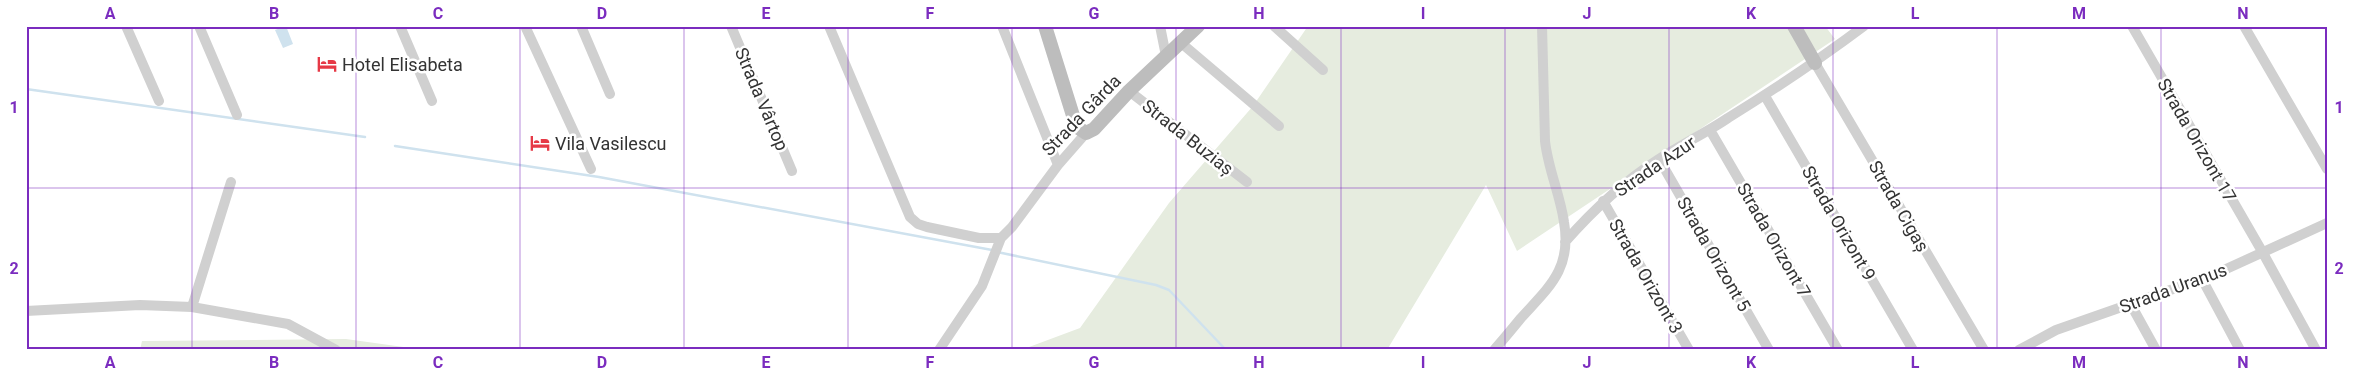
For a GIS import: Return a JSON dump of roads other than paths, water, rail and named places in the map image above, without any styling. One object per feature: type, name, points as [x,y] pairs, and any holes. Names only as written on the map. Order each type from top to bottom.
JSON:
[{"type":"street","points":[[126,26],[158,100]]},
{"type":"street","points":[[199,26],[237,115]]},
{"type":"street","points":[[400,26],[432,101]]},
{"type":"street","points":[[525,26],[590,169]]},
{"type":"street","points":[[581,26],[610,94]]},
{"type":"street","name":"Strada Vârtop","points":[[731,26],[792,171]]},
{"type":"street","points":[[830,26],[910,217],[918,224],[927,227],[1000,241]]},
{"type":"street","points":[[1002,26],[1058,164]]},
{"type":"street","points":[[1045,26],[1075,122],[1077,127],[1086,132]]},
{"type":"street","points":[[1160,26],[1166,56]]},
{"type":"street","name":"Strada Gârda","points":[[939,350],[982,286],[1000,241],[1058,164],[1086,132],[1094,129],[1104,120],[1129,91],[1198,26]]},
{"type":"street","points":[[1274,26],[1323,70]]},
{"type":"street","points":[[1494,350],[1551,287],[1558,275],[1565,242],[1565,224],[1547,160],[1542,26]]},
{"type":"street","points":[[1794,26],[1815,63]]},
{"type":"street","name":"Strada Azur","points":[[1565,242],[1603,201],[1659,159],[1765,96],[1815,63],[1864,26]]},
{"type":"street","name":"Strada Orizont 17","points":[[2132,26],[2263,253],[2316,350]]},
{"type":"street","points":[[2244,26],[2327,170]]},
{"type":"street","points":[[1180,42],[1279,126]]},
{"type":"street","name":"Strada Cigaș","points":[[1815,63],[1984,350]]},
{"type":"street","name":"Strada Buziaș","points":[[1129,91],[1247,182]]},
{"type":"street","name":"Strada Orizont 9","points":[[1765,96],[1913,350]]},
{"type":"street","name":"Strada Orizont 7","points":[[1710,130],[1838,350]]},
{"type":"street","name":"Strada Orizont 5","points":[[1659,159],[1769,350]]},
{"type":"street","points":[[192,307],[231,182]]},
{"type":"street","name":"Strada Orizont 3","points":[[1603,201],[1689,350]]},
{"type":"street","name":"Strada Uranus","points":[[2019,350],[2056,330],[2202,279],[2327,223]]},
{"type":"street","points":[[2202,279],[2240,350]]},
{"type":"street","points":[[2130,303],[2156,350]]},
{"type":"street","points":[[26,311],[140,305],[192,307],[288,324],[336,350]]},
{"type":"water","points":[[286,26],[293,44],[283,48],[275,30]]},
{"type":"waterway","points":[[26,89],[365,137]]},
{"type":"waterway","points":[[395,146],[599,177],[992,250]]},
{"type":"waterway","points":[[997,252],[1156,285],[1169,290],[1226,350]]},
{"type":"place","name":"Hotel Elisabeta","points":[[327,64]]},
{"type":"place","name":"Vila Vasilescu","points":[[540,143]]}]
